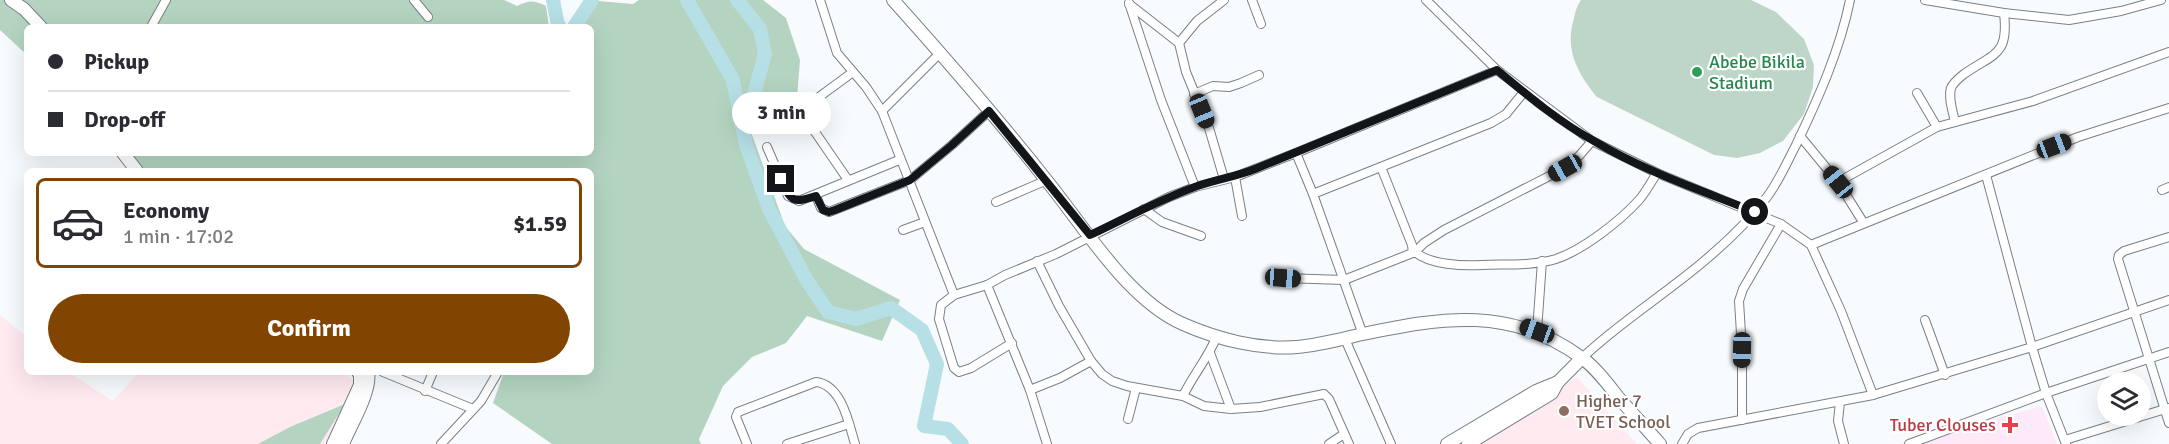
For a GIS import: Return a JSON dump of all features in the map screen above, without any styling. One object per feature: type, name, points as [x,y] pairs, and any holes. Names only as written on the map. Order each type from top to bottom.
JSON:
[{"type":"main road","points":[[11,0],[24,9],[38,24]]},
{"type":"main road","points":[[23,0],[47,24]]},
{"type":"main road","points":[[893,0],[1047,180],[1123,277],[1148,304],[1182,324],[1217,336],[1284,348],[1332,343],[1439,321],[1500,322],[1537,331],[1582,358],[1601,376],[1660,444]]},
{"type":"main road","points":[[125,156],[135,168]]},
{"type":"main road","points":[[1468,444],[1552,393],[1558,382],[1582,358]]},
{"type":"main road","points":[[333,444],[360,385],[360,375]]},
{"type":"main road","points":[[343,444],[367,390],[365,375]]},
{"type":"main road","points":[[1447,444],[1536,391],[1558,382]]},
{"type":"street","points":[[153,24],[166,0]]},
{"type":"street","points":[[414,0],[428,16]]},
{"type":"street","points":[[819,0],[835,48],[882,111],[899,160],[910,180],[954,295]]},
{"type":"street","points":[[1179,43],[1197,21],[1224,0]]},
{"type":"street","points":[[1252,0],[1261,24]]},
{"type":"street","points":[[1426,0],[1497,70],[1592,141],[1657,173],[1781,224],[1811,245],[1845,322],[1873,394]]},
{"type":"street","points":[[1582,358],[1621,324],[1693,271],[1755,212],[1774,185],[1800,136],[1827,75],[1850,0]]},
{"type":"street","points":[[1925,0],[2004,13],[2069,20],[2110,14],[2161,0]]},
{"type":"street","points":[[1128,2],[1179,43],[1186,72],[1209,128],[1224,179]]},
{"type":"street","points":[[1128,2],[1161,100],[1195,187]]},
{"type":"street","points":[[1955,122],[1951,89],[1960,77],[1993,57],[2000,49],[2006,32],[2004,13]]},
{"type":"street","points":[[1838,182],[1937,127],[2047,96],[2169,52]]},
{"type":"street","points":[[882,111],[939,54]]},
{"type":"street","points":[[1012,344],[962,372],[956,370],[939,319],[941,305],[954,295],[987,285],[1195,187],[1234,177],[1296,153],[1497,70]]},
{"type":"street","points":[[848,180],[802,113],[804,108],[853,72]]},
{"type":"street","points":[[1194,94],[1213,86],[1229,87],[1259,75]]},
{"type":"street","points":[[1313,194],[1497,120],[1512,108],[1524,92]]},
{"type":"street","points":[[1917,93],[1937,127]]},
{"type":"street","points":[[1811,245],[1863,222],[2078,137],[2169,108]]},
{"type":"street","points":[[816,196],[821,208],[829,212],[910,180],[989,111]]},
{"type":"street","points":[[1800,136],[1838,182],[1863,222]]},
{"type":"street","points":[[1283,278],[1344,280],[1414,253],[1424,243],[1444,230],[1565,168],[1592,141]]},
{"type":"street","points":[[767,147],[788,196],[799,201],[816,196],[848,180],[899,160]]},
{"type":"street","points":[[1296,153],[1363,335]]},
{"type":"street","points":[[1381,166],[1414,253],[1424,258],[1457,266],[1555,259],[1614,223],[1639,200],[1657,173]]},
{"type":"street","points":[[1986,175],[2032,347],[2046,393],[2066,442],[2167,409]]},
{"type":"street","points":[[1234,177],[1242,216]]},
{"type":"street","points":[[996,202],[1047,180]]},
{"type":"street","points":[[1144,210],[1162,222],[1201,236]]},
{"type":"street","points":[[903,230],[925,222]]},
{"type":"street","points":[[1742,420],[1739,301],[1743,289],[1781,224]]},
{"type":"street","points":[[2169,237],[2124,251],[2119,255],[2118,266],[2167,409],[2169,423]]},
{"type":"street","points":[[1037,261],[1059,306],[1091,361],[1108,379],[1136,388],[1183,396],[1204,406],[1231,409],[1260,407],[1324,394],[1329,399],[1349,444]]},
{"type":"street","points":[[1537,331],[1542,261]]},
{"type":"street","points":[[987,285],[1030,390],[1047,444]]},
{"type":"street","points":[[1682,444],[1694,429],[1840,402],[1945,375],[2169,300]]},
{"type":"street","points":[[1925,320],[1945,375]]},
{"type":"street","points":[[1183,396],[1195,373],[1210,353],[1217,336]]},
{"type":"street","points":[[1345,339],[1391,444]]},
{"type":"street","points":[[1909,444],[2046,393],[2169,352]]},
{"type":"street","points":[[1210,353],[1231,409]]},
{"type":"street","points":[[1030,390],[1060,378],[1091,361]]},
{"type":"street","points":[[390,375],[473,409]]},
{"type":"street","points":[[425,391],[432,375]]},
{"type":"street","points":[[441,444],[488,392],[496,375]]},
{"type":"street","points":[[747,444],[736,417],[738,412],[816,382],[828,386],[836,394],[855,444]]},
{"type":"street","points":[[1128,419],[1136,388]]},
{"type":"street","points":[[1840,402],[1838,421],[1844,444]]},
{"type":"street","points":[[787,444],[849,424]]},
{"type":"street","points":[[1329,444],[1344,434]]},
{"type":"shaded area","points":[[0,315],[24,335],[24,375],[73,375],[113,401],[136,375],[346,375],[357,384],[326,444],[0,444]]},
{"type":"shaded area","name":"Higher 7 TVET School","points":[[1577,377],[1637,444],[1467,444]]},
{"type":"shaded area","name":"Tuber Clouses","points":[[2042,406],[2057,444],[1900,444]]},
{"type":"green space","points":[[0,0],[504,0],[517,6],[532,2],[546,6],[549,24],[24,24],[24,52],[0,30]]},
{"type":"green space","points":[[639,0],[763,0],[786,18],[800,60],[797,98],[751,132],[785,226],[804,249],[900,300],[882,341],[807,316],[786,343],[752,357],[723,386],[699,439],[701,444],[552,444],[493,403],[503,375],[594,375],[594,168],[134,168],[124,156],[594,156],[594,24],[581,24],[598,1],[633,4]]},
{"type":"green space","name":"Abebe Bikila Stadium","points":[[1581,0],[1751,0],[1776,12],[1804,39],[1814,65],[1813,87],[1804,114],[1783,141],[1760,153],[1737,158],[1714,155],[1597,97],[1579,71],[1572,53],[1571,33]]},
{"type":"green space","points":[[345,404],[320,444],[258,444],[290,427]]},
{"type":"waterway","points":[[553,0],[558,24]]},
{"type":"waterway","points":[[576,24],[592,0]]},
{"type":"waterway","points":[[687,0],[733,80],[746,145],[769,209],[806,279],[828,312],[856,319],[891,308],[922,330],[937,364],[924,426],[948,429],[962,444]]},
{"type":"waterway","points":[[737,0],[760,29],[765,54],[744,130]]},
{"type":"place","name":"Abebe Bikila Stadium","points":[[1697,72]]},
{"type":"place","name":"Higher 7 TVET School","points":[[1564,411]]},
{"type":"place","name":"Tuber Clouses","points":[[2010,425]]},
{"type":"route","points":[[781,179],[788,196],[799,201],[816,196],[821,208],[829,212],[910,180],[989,111],[1090,235],[1169,197],[1255,169],[1497,70],[1592,141],[1657,173],[1755,212]]}]
